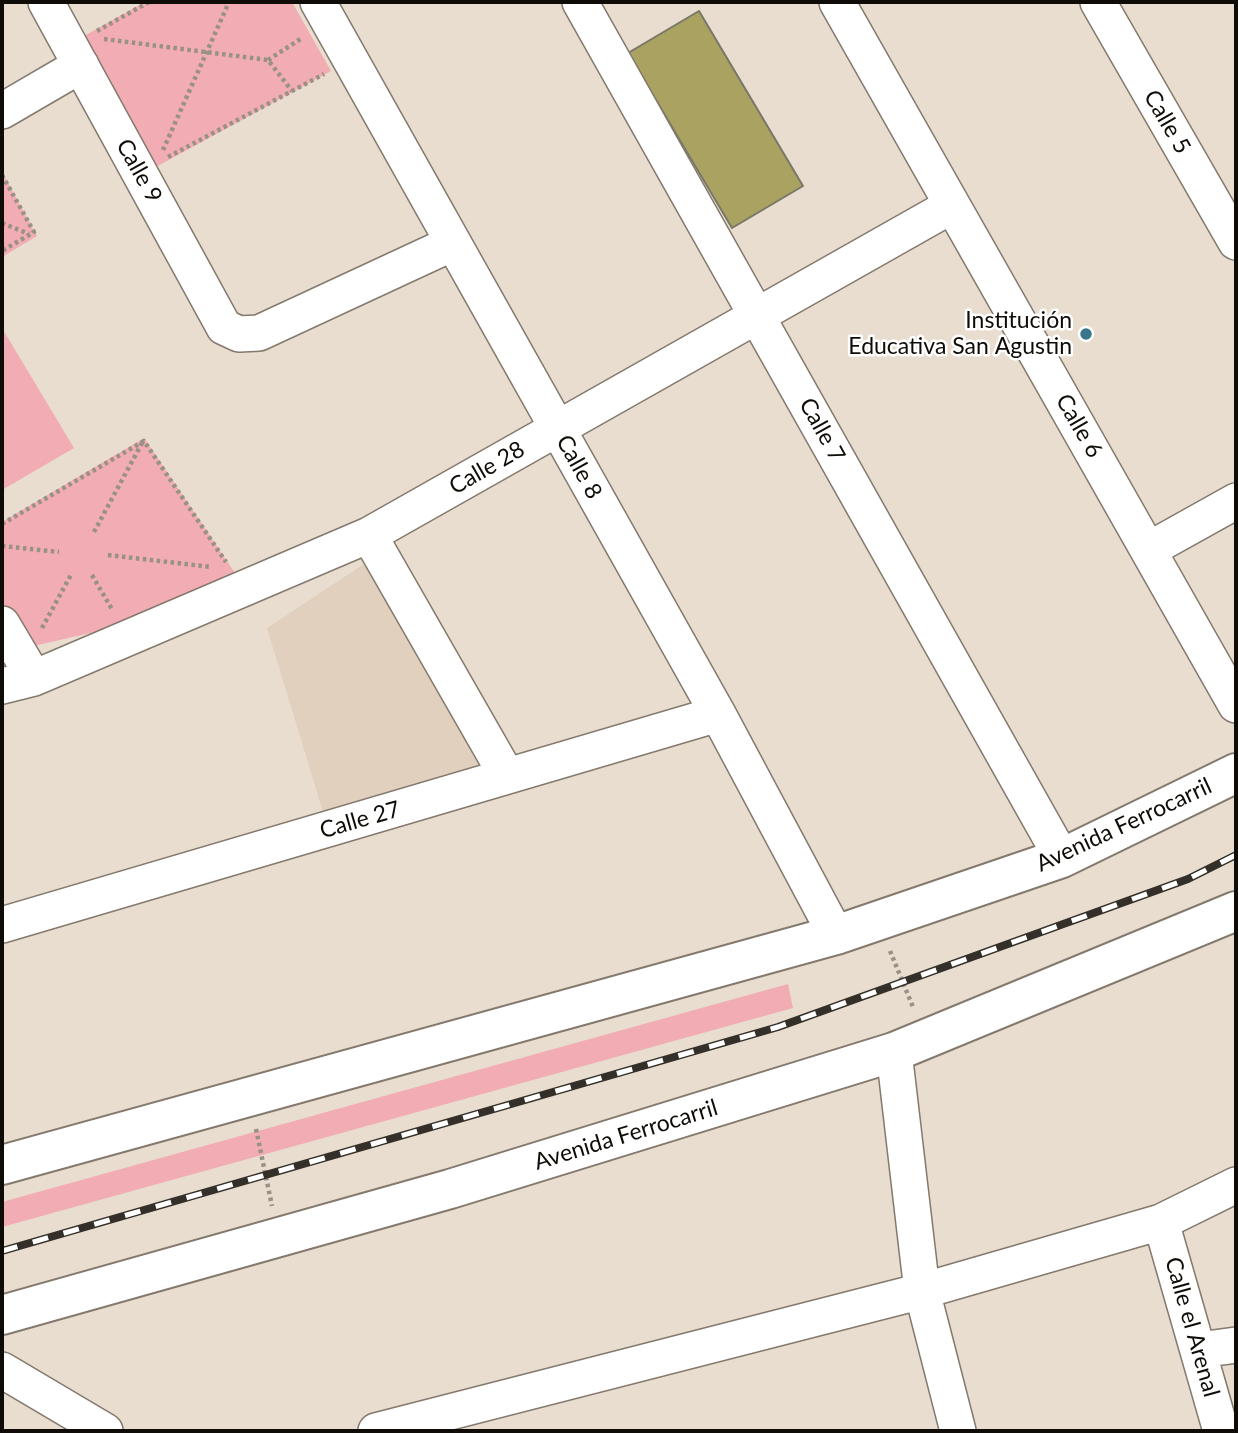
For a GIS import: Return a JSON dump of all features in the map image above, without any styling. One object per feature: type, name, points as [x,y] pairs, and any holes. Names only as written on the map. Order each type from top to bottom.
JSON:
[{"type":"street","name":"Calle 9","points":[[46,2],[80,50],[224,327],[239,334],[259,333],[453,243]]},
{"type":"street","name":"Calle 7","points":[[580,2],[1062,858]]},
{"type":"street","name":"Calle 6","points":[[836,2],[1150,549],[1236,705]]},
{"type":"street","name":"Calle 5","points":[[1098,2],[1236,242]]},
{"type":"street","name":"Calle 8","points":[[313,18],[453,243],[718,714],[836,935]]},
{"type":"street","points":[[2,111],[80,50]]},
{"type":"street","name":"Calle 28","points":[[18,682],[369,535],[951,206]]},
{"type":"street","points":[[1150,549],[1236,501]]},
{"type":"street","points":[[369,535],[508,776]]},
{"type":"street","points":[[2,624],[18,682]]},
{"type":"street","name":"Calle 27","points":[[2,925],[718,714]]},
{"type":"street","name":"Avenida Ferrocarril","points":[[2,1166],[836,935],[1062,858],[1236,774]]},
{"type":"street","name":"Avenida Ferrocarril","points":[[2,1315],[450,1189],[910,1046],[1236,911]]},
{"type":"street","points":[[910,1046],[922,1291],[958,1431]]},
{"type":"street","points":[[376,1431],[485,1418],[1161,1222],[1236,1185]]},
{"type":"street","name":"Calle el Arenal","points":[[1161,1222],[1221,1431]]},
{"type":"street","points":[[1199,1350],[1236,1345]]},
{"type":"street","points":[[2,1370],[105,1431]]},
{"type":"path","points":[[80,50],[149,2]]},
{"type":"path","points":[[163,151],[229,2]]},
{"type":"path","points":[[268,60],[313,18]]},
{"type":"path","points":[[80,50],[207,52],[268,60],[292,91]]},
{"type":"path","points":[[157,163],[329,71]]},
{"type":"path","points":[[2,175],[34,232],[2,251]]},
{"type":"path","points":[[2,223],[29,234]]},
{"type":"path","points":[[2,524],[144,441]]},
{"type":"path","points":[[94,532],[144,441]]},
{"type":"path","points":[[108,555],[231,569],[144,441]]},
{"type":"path","points":[[2,546],[59,552]]},
{"type":"path","points":[[39,634],[72,573]]},
{"type":"path","points":[[92,575],[115,615]]},
{"type":"path","points":[[878,920],[910,1046]]},
{"type":"path","points":[[250,1097],[278,1238]]},
{"type":"shaded area","points":[[145,2],[292,2],[331,71],[156,167],[84,36]]},
{"type":"shaded area","points":[[2,172],[37,236],[2,257]]},
{"type":"shaded area","points":[[2,328],[74,448],[2,490]]},
{"type":"shaded area","points":[[144,438],[239,579],[121,626],[29,647],[2,601],[2,522]]},
{"type":"shaded area","points":[[367,562],[483,763],[324,815],[267,628]]},
{"type":"shaded area","points":[[788,984],[793,1008],[2,1227],[2,1202]]},
{"type":"building","points":[[699,11],[803,186],[732,228],[628,53]]},
{"type":"railway","points":[[2,1251],[778,1027],[1188,879],[1236,855]]},
{"type":"place","name":"Institución Educativa San Agustin","points":[[1086,334]]}]
